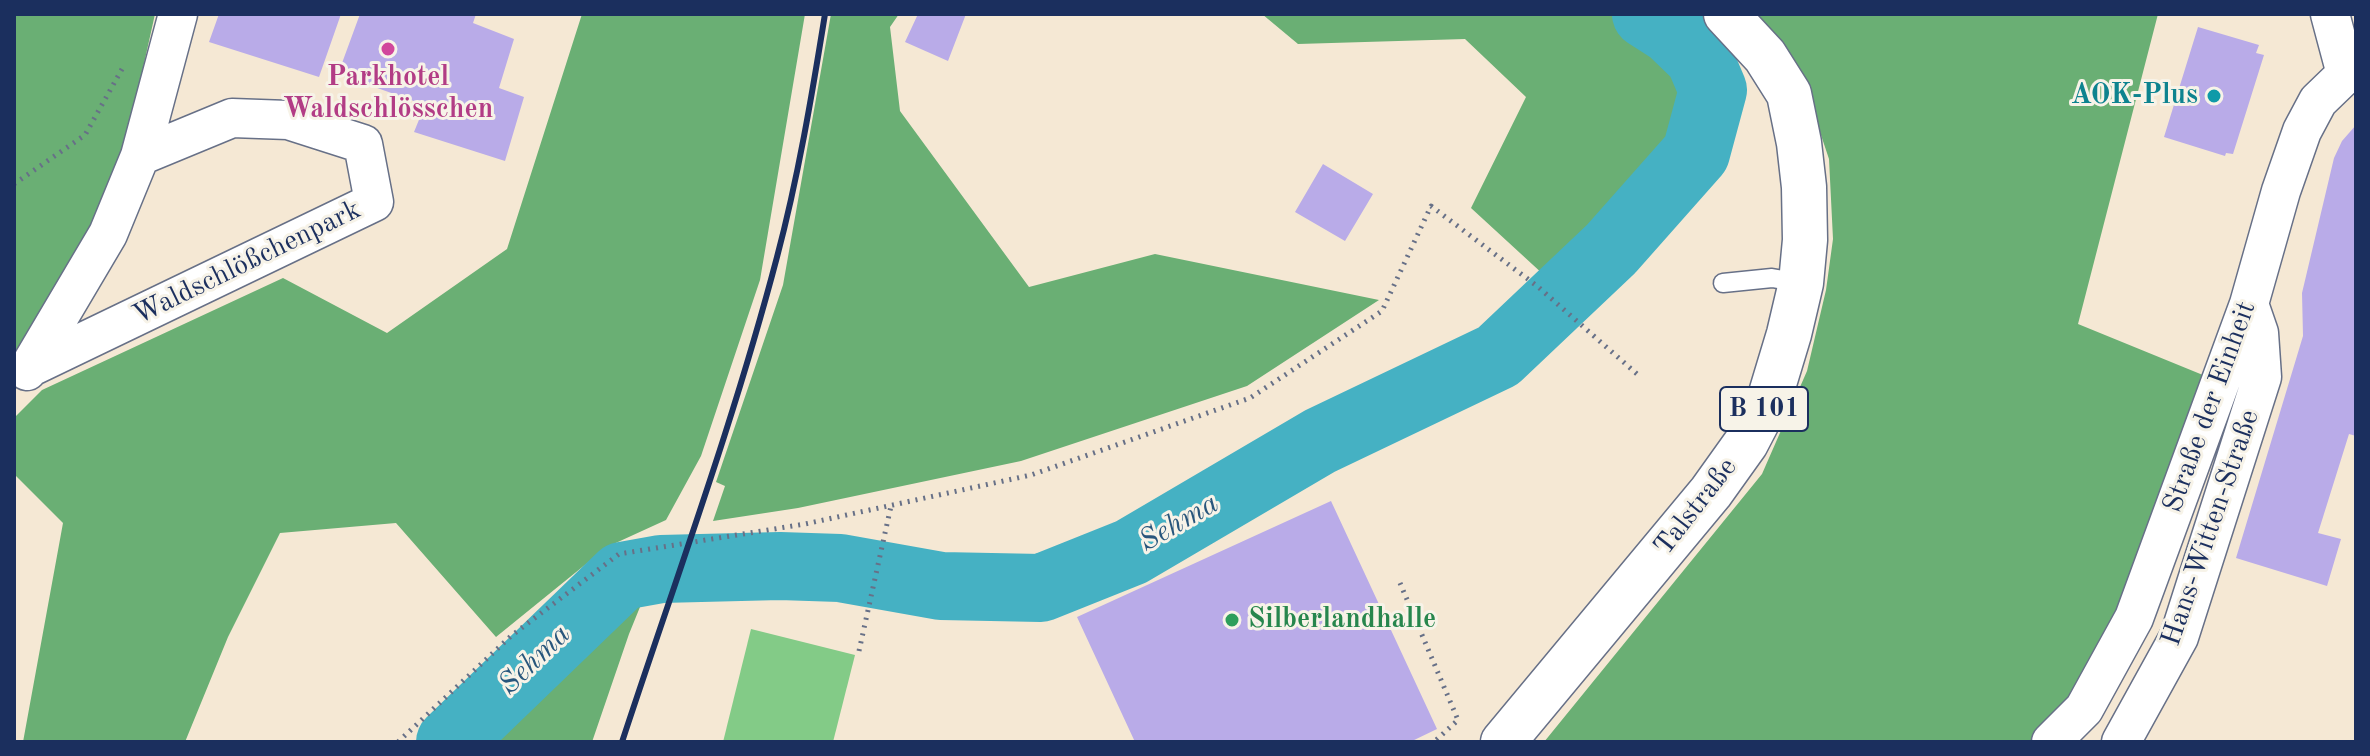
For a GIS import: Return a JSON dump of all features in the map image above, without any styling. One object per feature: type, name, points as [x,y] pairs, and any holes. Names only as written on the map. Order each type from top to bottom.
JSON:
[{"type":"main road","name":"Talstraße","points":[[1503,742],[1711,492],[1746,443],[1770,397],[1801,283],[1805,240],[1804,187],[1789,94],[1765,56],[1726,14]]},
{"type":"street","points":[[22,376],[108,234],[140,156],[178,14]]},
{"type":"street","points":[[2330,14],[2351,73]]},
{"type":"street","name":"Straße der Einheit","points":[[2051,742],[2084,709],[2134,618],[2249,304],[2281,191],[2302,131],[2318,101],[2351,73]]},
{"type":"street","name":"Waldschlößchenpark","points":[[22,376],[374,202],[363,144],[288,120],[232,118],[140,156]]},
{"type":"street","name":"Hans-Witten-Straße","points":[[2121,742],[2179,637],[2262,377],[2259,333],[2249,304]]},
{"type":"lane","points":[[1723,283],[1772,278],[1801,283]]},
{"type":"path","points":[[14,184],[85,135],[124,66]]},
{"type":"path","points":[[398,742],[511,636],[619,554],[805,524],[1031,475],[1250,398],[1382,311],[1431,206],[1537,286],[1637,374]]},
{"type":"path","points":[[859,651],[891,505]]},
{"type":"path","points":[[1400,583],[1458,720],[1434,742]]},
{"type":"green space","points":[[14,14],[155,14],[126,145],[91,225],[14,356]]},
{"type":"green space","points":[[582,14],[805,14],[760,280],[701,456],[666,520],[607,547],[496,637],[396,523],[280,533],[228,637],[185,742],[23,742],[63,523],[14,474],[14,418],[42,390],[283,278],[387,333],[507,249]]},
{"type":"green space","points":[[831,14],[899,14],[890,27],[900,111],[1029,287],[1155,254],[1379,300],[1247,386],[1021,461],[798,508],[713,521],[725,486],[716,482],[783,285]]},
{"type":"green space","points":[[1262,14],[1682,14],[1698,40],[1698,76],[1708,127],[1557,287],[1471,208],[1526,97],[1465,39],[1298,44]]},
{"type":"green space","points":[[1749,14],[2158,14],[2078,324],[2220,382],[2134,618],[2051,742],[1544,742],[1762,474],[1807,371],[1826,290],[1833,239],[1829,159],[1807,93]]},
{"type":"green space","points":[[651,580],[592,742],[476,742],[628,585]]},
{"type":"green space","points":[[751,629],[855,655],[833,742],[723,742]]},
{"type":"building","points":[[219,14],[341,14],[319,77],[209,42]]},
{"type":"building","points":[[360,14],[476,14],[473,23],[514,39],[499,88],[524,97],[505,161],[414,132],[425,105],[338,74]]},
{"type":"building","points":[[918,14],[966,14],[948,61],[905,42]]},
{"type":"building","name":"AOK-Plus","points":[[2198,27],[2259,45],[2256,53],[2264,55],[2233,154],[2226,153],[2225,156],[2164,137]]},
{"type":"building","points":[[2356,125],[2356,436],[2349,434],[2318,533],[2341,539],[2327,586],[2236,558],[2303,336],[2302,293],[2334,158],[2342,141]]},
{"type":"building","points":[[1323,164],[1373,194],[1345,241],[1295,212]]},
{"type":"building","name":"Silberlandhalle","points":[[1331,501],[1437,729],[1410,742],[1135,742],[1077,617]]},
{"type":"waterway","name":"Sehma","points":[[450,742],[622,576],[661,569],[780,566],[840,568],[941,586],[1041,588],[1131,552],[1320,441],[1498,356],[1611,249],[1696,153],[1713,90],[1699,57],[1671,30],[1646,14]]},
{"type":"railway","points":[[622,742],[723,440],[760,318],[792,197],[825,14]]},
{"type":"place","name":"Parkhotel Waldschlösschen","points":[[388,49]]},
{"type":"place","name":"AOK-Plus","points":[[2214,96]]},
{"type":"place","name":"Silberlandhalle","points":[[1232,620]]}]
